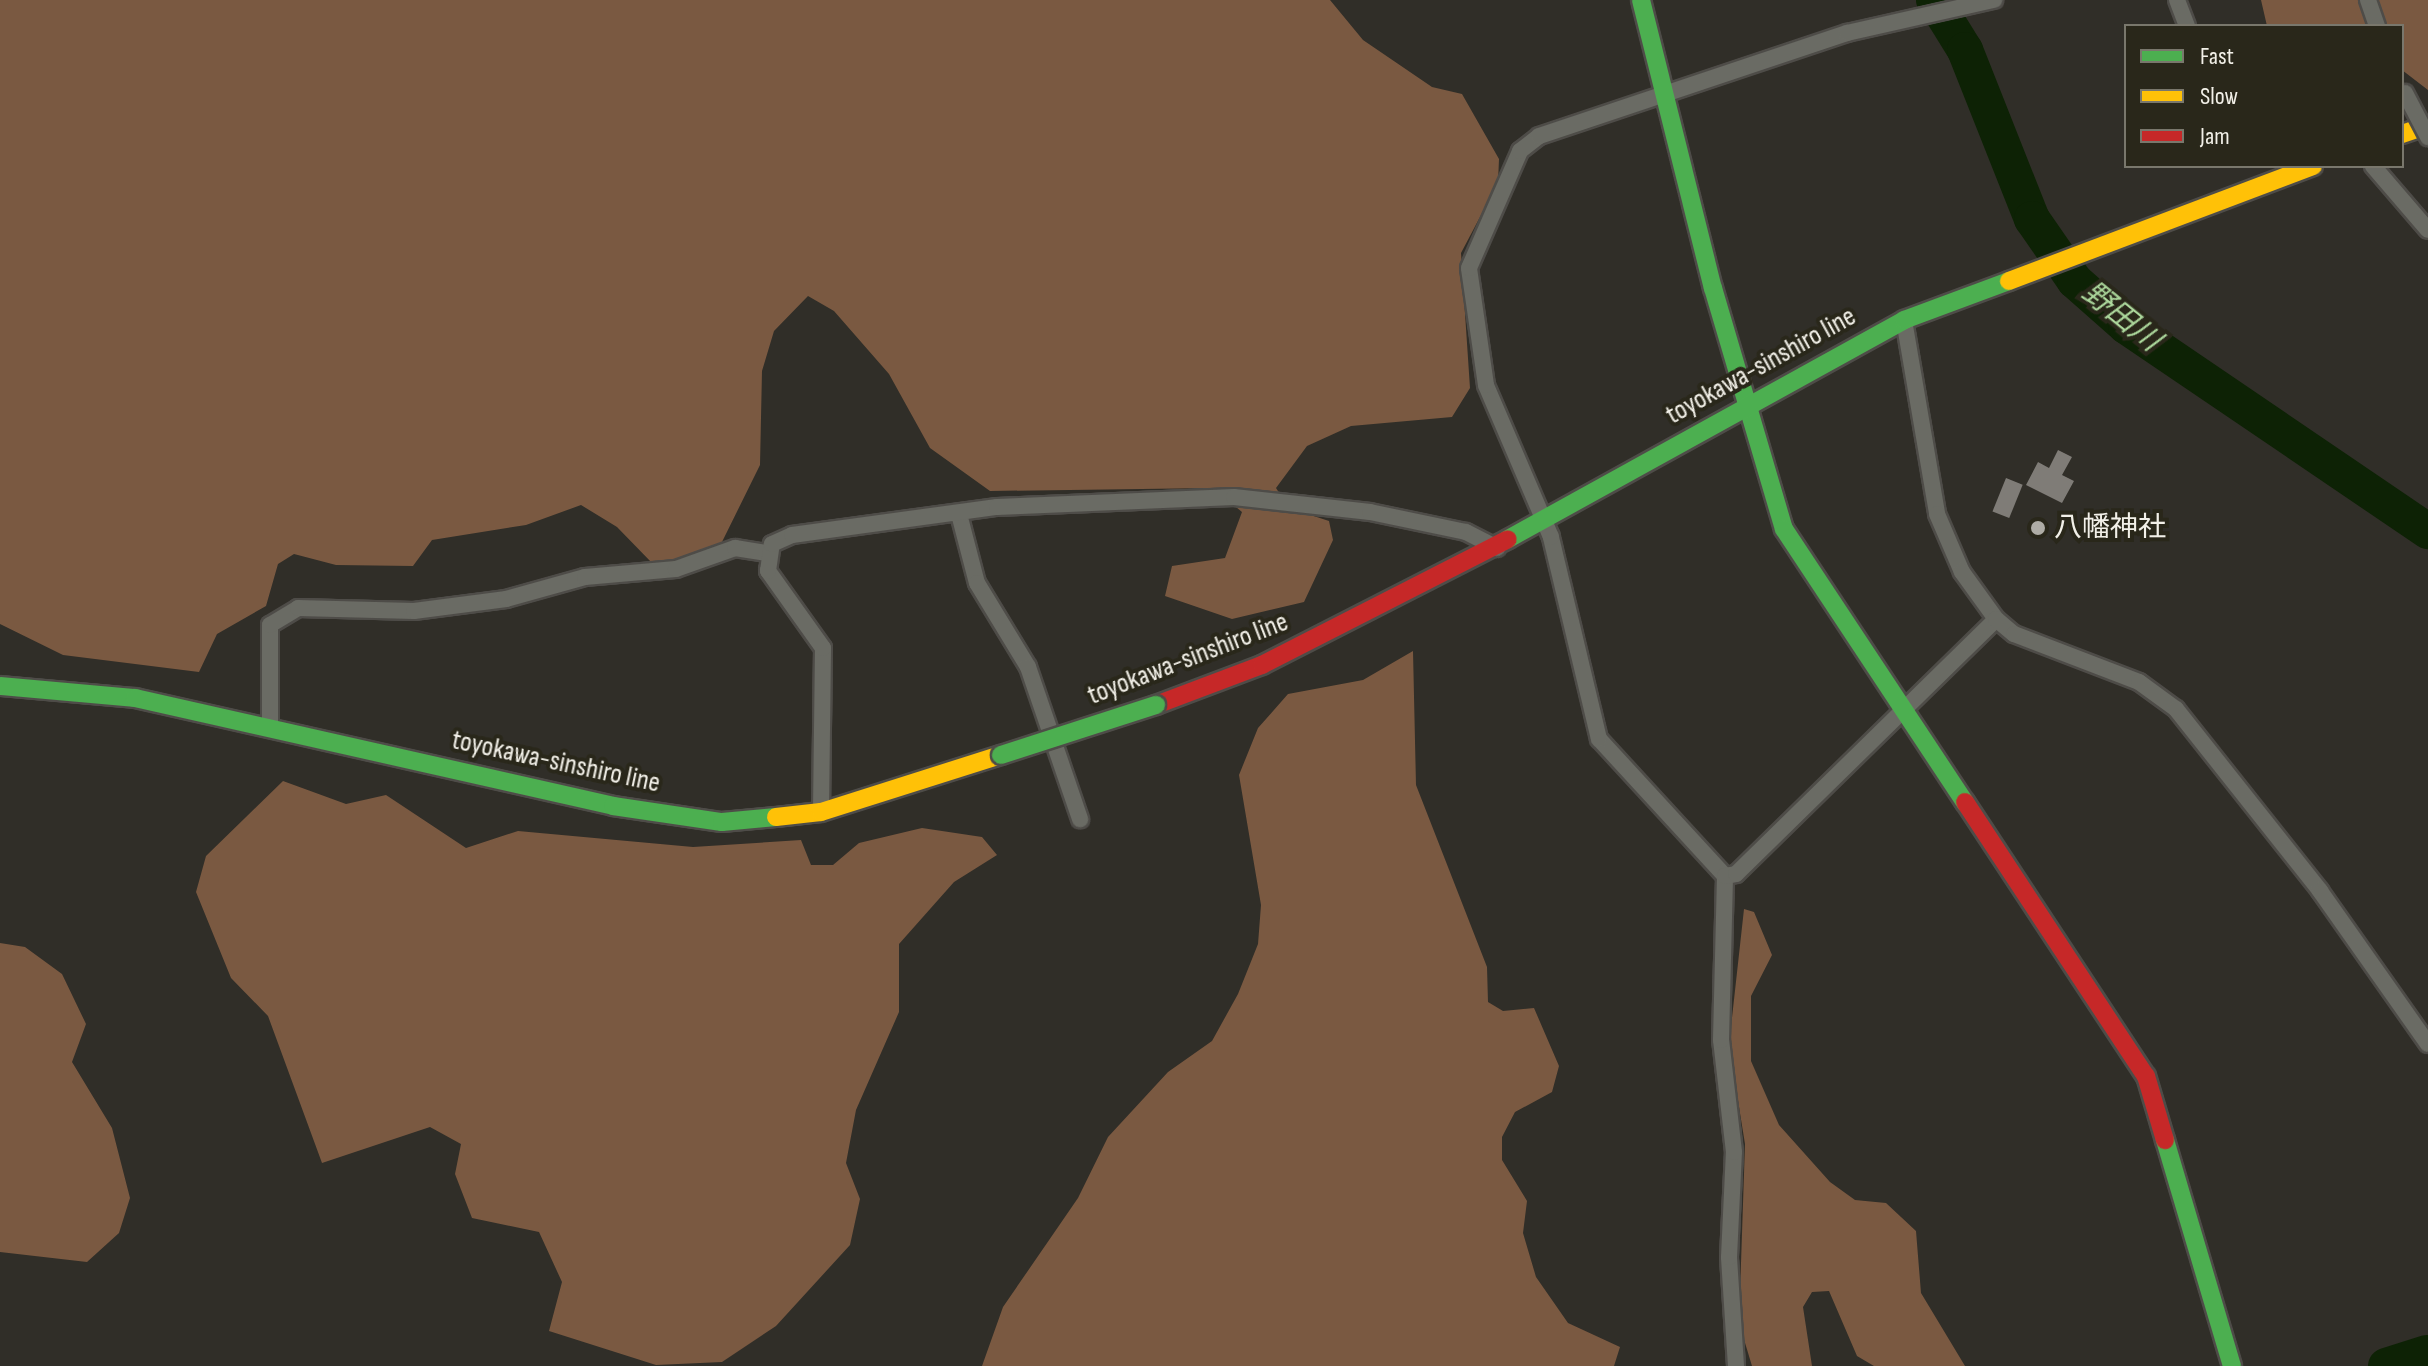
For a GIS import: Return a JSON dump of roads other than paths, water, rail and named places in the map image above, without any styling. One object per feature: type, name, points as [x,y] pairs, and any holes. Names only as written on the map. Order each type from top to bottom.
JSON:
[{"type":"main road","points":[[1641,0],[1747,404],[1795,551],[2146,1076],[2232,1366]]},
{"type":"main road","points":[[2404,133],[2428,125]]},
{"type":"main road","name":"toyokawa-sinshiro line","points":[[0,686],[135,698],[613,806],[722,822],[821,812],[1156,705],[1262,665],[1497,548],[1747,404],[1904,320],[2035,266],[2307,168]]},
{"type":"street","points":[[1736,1366],[1729,1257],[1734,1152],[1721,1040],[1725,876],[1599,739],[1544,519],[1486,385],[1469,268],[1520,151],[1539,136],[1663,92],[1919,18],[1994,0]]},
{"type":"street","points":[[2177,0],[2186,24]]},
{"type":"street","points":[[2368,0],[2376,24]]},
{"type":"street","points":[[2404,90],[2428,137]]},
{"type":"street","points":[[2375,168],[2428,230]]},
{"type":"street","points":[[1904,320],[1937,514],[1962,572],[1996,619],[2014,634],[2139,682],[2176,709],[2320,891],[2428,1044]]},
{"type":"street","points":[[270,727],[270,625],[298,608],[414,611],[506,599],[585,577],[676,569],[735,548],[766,553],[792,535],[997,507],[1295,499],[1466,532],[1497,548]]},
{"type":"street","points":[[959,514],[977,583],[1028,667],[1080,819]]},
{"type":"street","points":[[766,553],[768,571],[823,648],[821,812]]},
{"type":"street","points":[[1725,876],[1736,874],[1996,619]]},
{"type":"waterway","name":"野田川","points":[[1934,0],[1965,50],[2032,219],[2075,281],[2126,326],[2428,531]]},
{"type":"waterway","points":[[2386,1366],[2427,1353]]},
{"type":"place","name":"八幡神社","points":[[2038,528]]}]
